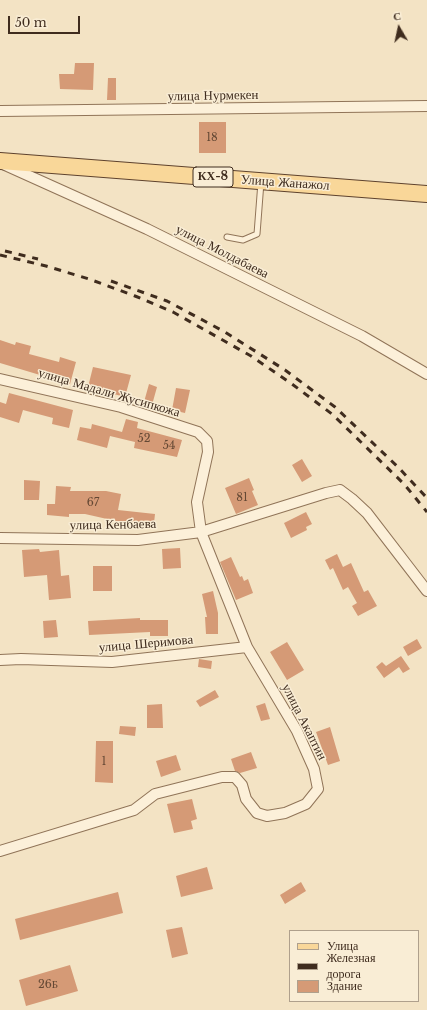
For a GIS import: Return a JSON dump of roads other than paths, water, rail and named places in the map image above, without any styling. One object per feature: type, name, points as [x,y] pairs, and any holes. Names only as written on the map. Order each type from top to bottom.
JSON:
[{"type":"main road","name":"Улица Жанажол","points":[[0,162],[427,194]]},
{"type":"street","name":"улица Нурмекен","points":[[0,111],[427,106]]},
{"type":"street","name":"улица Молдабаева","points":[[0,162],[147,229],[362,336],[427,374]]},
{"type":"street","name":"улица Мадали Жусипкожа","points":[[0,379],[120,407],[198,432],[207,441]]},
{"type":"street","name":"улица Акаптин","points":[[0,851],[134,810],[156,794],[222,777],[235,777],[242,785],[246,799],[256,813],[267,816],[285,813],[306,804],[318,789],[314,769],[297,731],[246,646],[201,532],[197,502],[208,452],[207,441]]},
{"type":"street","name":"улица Кенбаева","points":[[0,538],[138,540],[201,532],[340,490],[352,498],[367,513],[427,591]]},
{"type":"street","name":"улица Шеримова","points":[[0,660],[21,659],[112,662],[246,646]]},
{"type":"lane","points":[[227,237],[243,240],[257,234],[261,181]]},
{"type":"railway","points":[[5,251],[38,259]]},
{"type":"railway","points":[[0,255],[46,266],[89,279],[135,296],[173,312],[251,356],[332,414],[404,484],[427,512]]},
{"type":"railway","points":[[111,281],[167,301],[225,332],[285,370],[335,407],[398,467],[427,498]]}]
